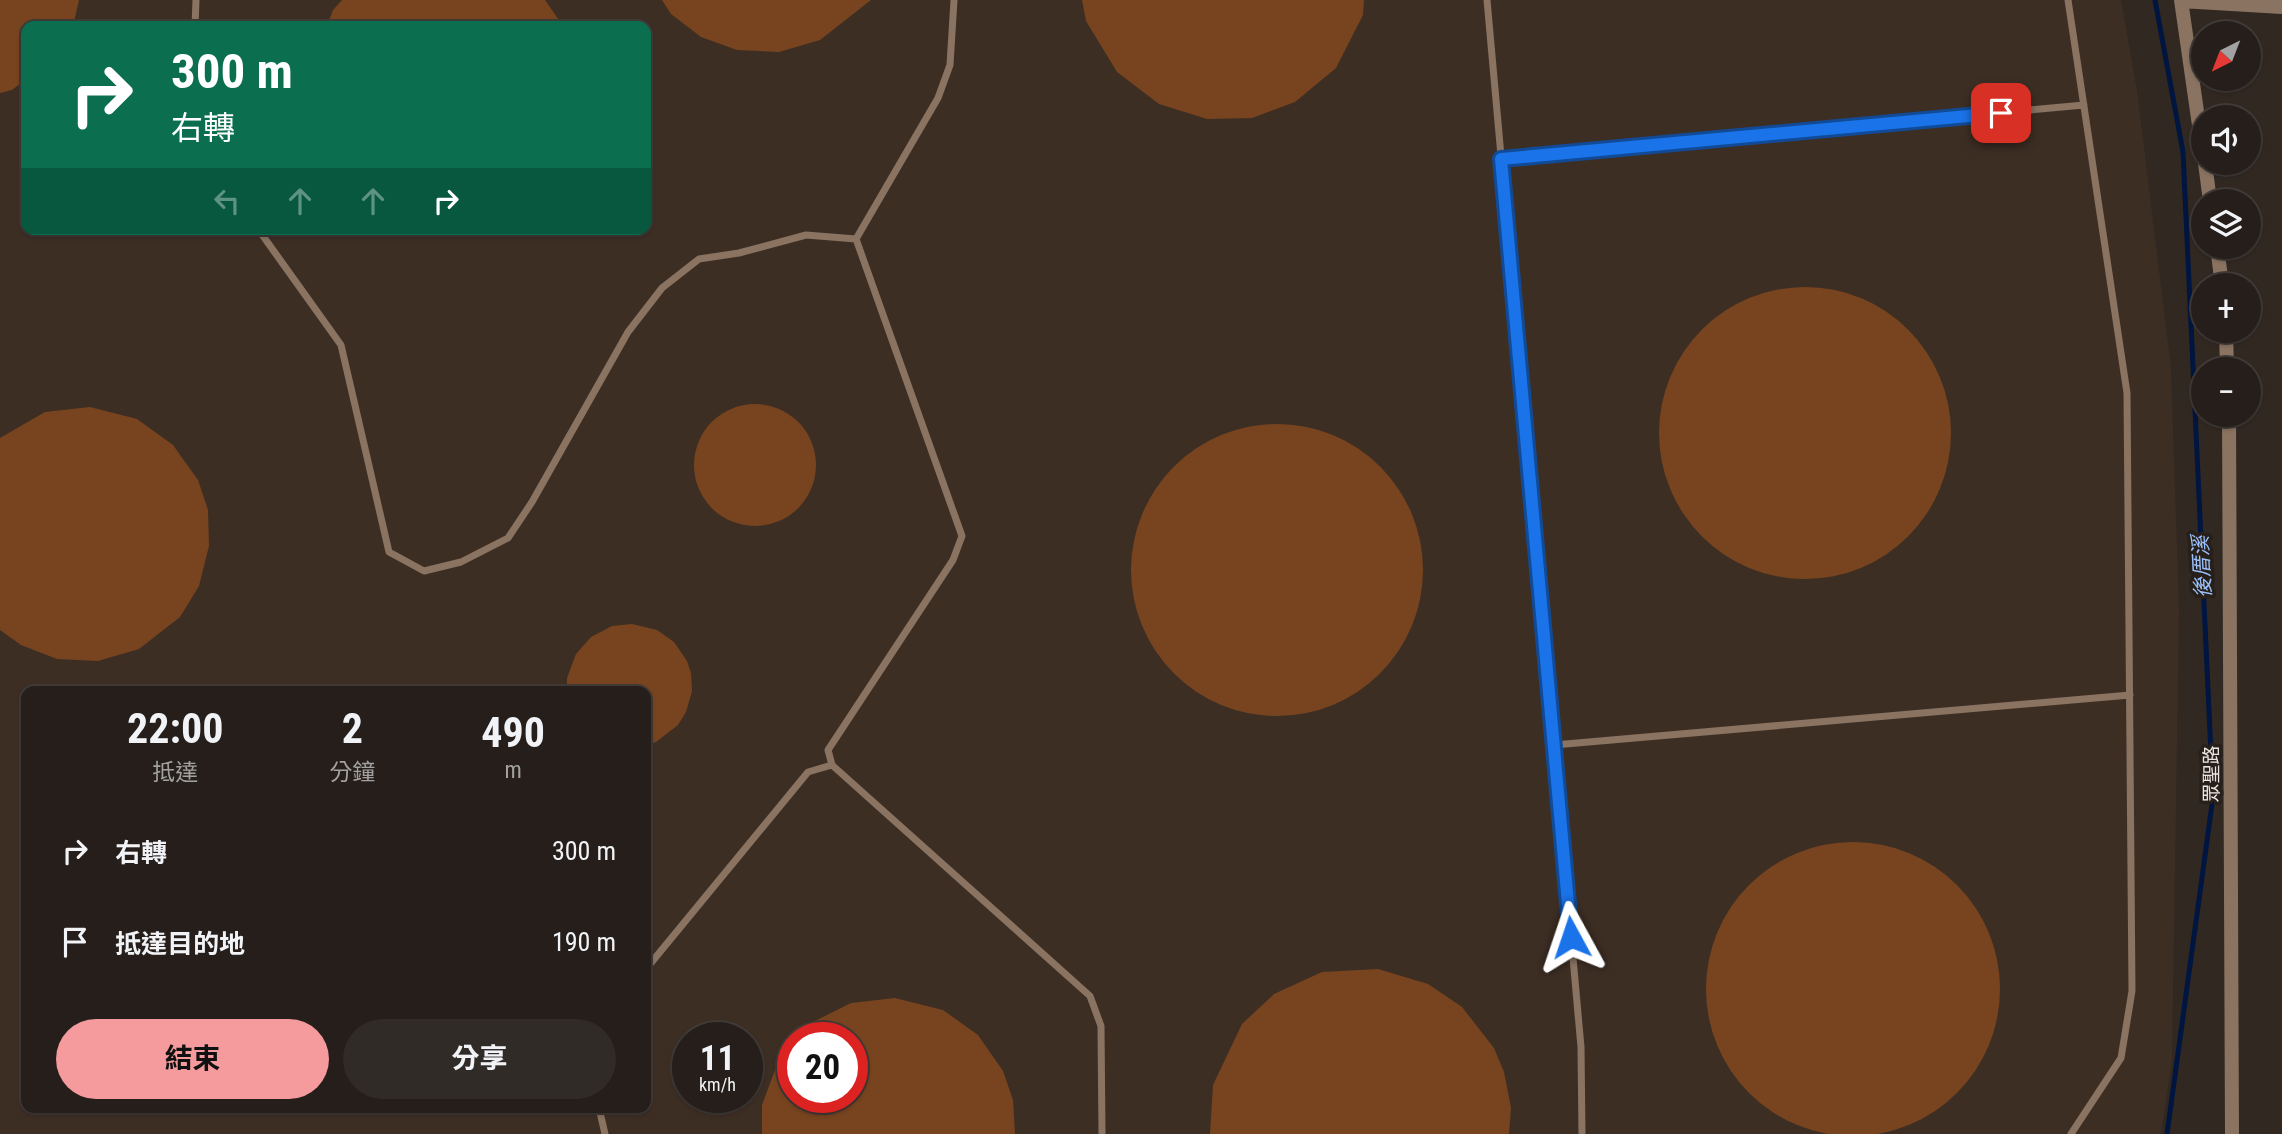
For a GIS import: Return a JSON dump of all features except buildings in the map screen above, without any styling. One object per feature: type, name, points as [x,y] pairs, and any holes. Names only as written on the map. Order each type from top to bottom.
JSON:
[{"type":"street","points":[[2196,105],[2181,0],[2282,7]]},
{"type":"street","name":"眾聖路","points":[[2229,427],[2232,1134]]},
{"type":"lane","points":[[195,21],[196,0]]},
{"type":"lane","points":[[954,0],[950,65],[938,98],[856,239],[962,536],[953,560],[828,750],[832,765],[1090,996],[1101,1026],[1102,1134]]},
{"type":"lane","points":[[1487,0],[1581,1047],[1582,1134]]},
{"type":"lane","points":[[2068,0],[2127,393],[2132,991],[2121,1058],[2071,1134]]},
{"type":"lane","points":[[1501,159],[2084,106]]},
{"type":"lane","points":[[262,235],[341,345],[389,552],[424,570],[461,562],[508,538],[532,502],[628,332],[662,288],[699,259],[739,253],[806,235],[856,239]]},
{"type":"lane","points":[[1554,745],[2130,695]]},
{"type":"lane","points":[[651,962],[808,772],[832,765]]},
{"type":"lane","points":[[600,1113],[605,1134]]},
{"type":"shaded area","points":[[0,0],[2121,0],[2137,91],[2171,368],[2179,611],[2172,1060],[2161,1134],[0,1134]]},
{"type":"waterway","name":"後厝溪","points":[[2155,0],[2183,152],[2213,797],[2167,1134]]},
{"type":"route","points":[[1571,937],[1501,159],[2001,113]]}]
